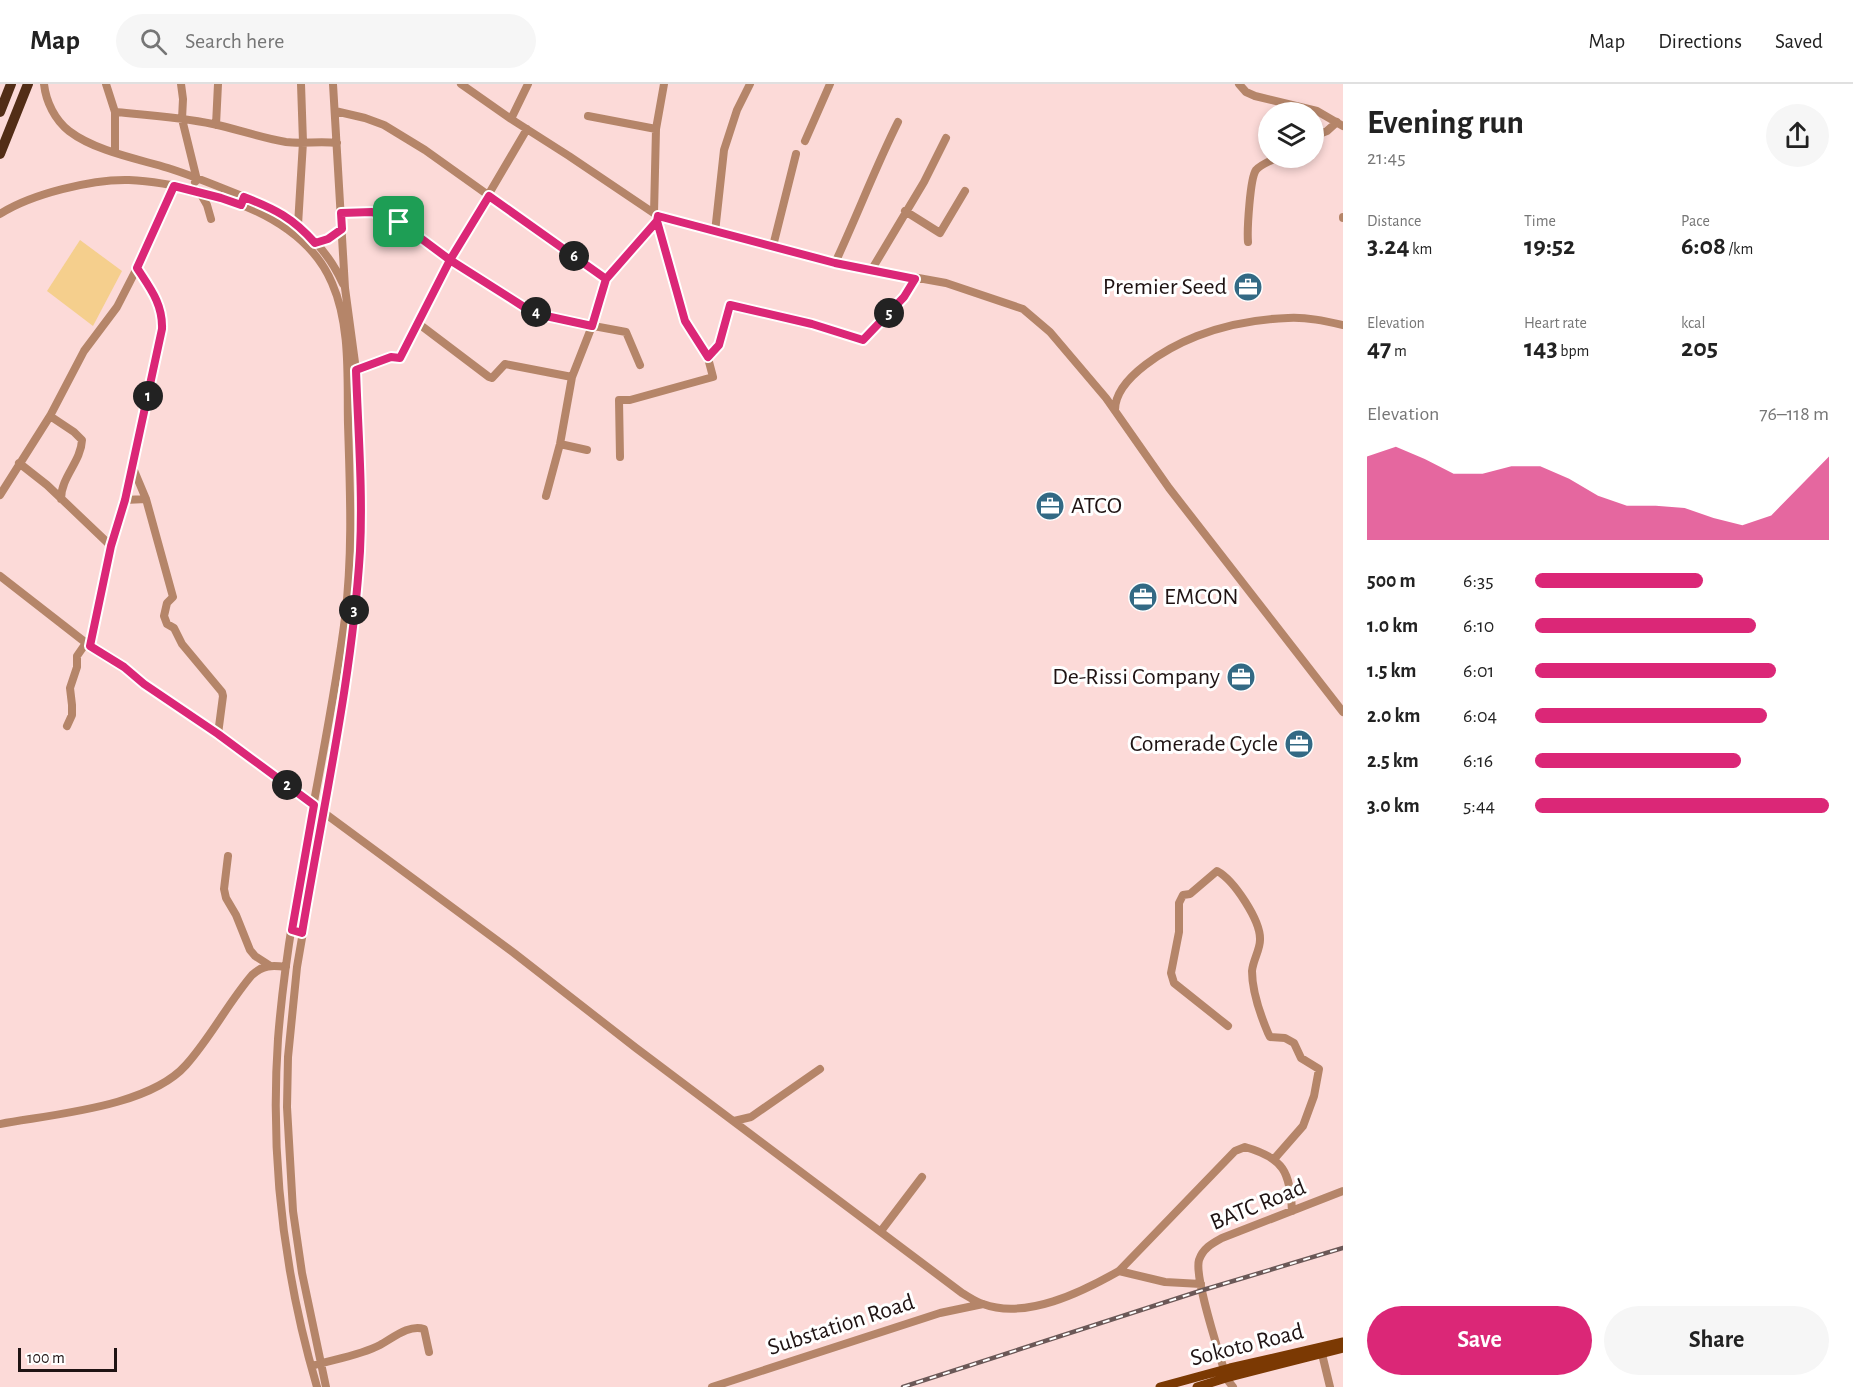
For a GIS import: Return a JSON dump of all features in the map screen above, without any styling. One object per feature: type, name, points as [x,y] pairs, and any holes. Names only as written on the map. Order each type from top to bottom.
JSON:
[{"type":"highway","points":[[0,112],[11,84]]},
{"type":"highway","points":[[0,154],[28,84]]},
{"type":"main road","name":"Sokoto Road","points":[[1197,1387],[1225,1374],[1343,1342]]},
{"type":"main road","name":"Sokoto Road","points":[[1160,1387],[1343,1348]]},
{"type":"street","points":[[44,84],[51,109],[69,131],[115,152],[197,180],[243,201],[280,224],[301,240],[317,258],[332,282],[336,295],[345,344],[351,550],[336,683],[286,967],[278,1040],[276,1090],[280,1190],[287,1256],[317,1387]]},
{"type":"street","points":[[106,84],[115,112],[115,152]]},
{"type":"street","points":[[181,84],[182,118],[197,180],[195,190],[207,205],[211,219]]},
{"type":"street","points":[[216,124],[218,84]]},
{"type":"street","points":[[298,225],[303,142],[301,84]]},
{"type":"street","points":[[326,1387],[302,1273],[293,1211],[288,1158],[288,1058],[302,933],[346,682],[360,550],[356,370],[345,288],[333,84]]},
{"type":"street","points":[[461,84],[657,217],[835,263],[946,283],[1023,309],[1050,332],[1078,363],[1169,488],[1343,712]]},
{"type":"street","points":[[511,119],[528,84]]},
{"type":"street","points":[[620,457],[619,400],[630,400],[713,377],[708,357],[685,321],[657,217],[656,129],[664,84]]},
{"type":"street","points":[[715,232],[724,150],[750,84]]},
{"type":"street","points":[[805,141],[831,84]]},
{"type":"street","points":[[1239,84],[1246,92],[1255,96],[1317,111],[1340,124]]},
{"type":"street","points":[[335,111],[384,125],[458,172],[606,279]]},
{"type":"street","points":[[115,112],[182,118],[216,124],[277,140],[337,143]]},
{"type":"street","points":[[588,116],[656,129]]},
{"type":"street","points":[[835,263],[864,201],[874,170],[898,122]]},
{"type":"street","points":[[1324,132],[1340,124]]},
{"type":"street","points":[[356,370],[391,357],[400,358],[450,260],[527,129]]},
{"type":"street","points":[[872,269],[924,182],[946,138]]},
{"type":"street","points":[[773,246],[796,154]]},
{"type":"street","points":[[1248,242],[1251,181],[1254,172],[1259,168]]},
{"type":"street","points":[[0,214],[14,205],[40,195],[123,180],[153,182],[195,190],[272,208],[298,225],[315,243],[333,265],[345,288]]},
{"type":"street","points":[[0,495],[50,416],[84,351],[108,321],[137,268],[174,186]]},
{"type":"street","points":[[905,211],[940,233],[965,191]]},
{"type":"street","points":[[341,213],[372,212],[399,222],[450,260],[524,307],[546,316],[626,332],[640,365]]},
{"type":"street","points":[[546,496],[560,444],[572,377],[592,326],[606,279],[657,217]]},
{"type":"street","points":[[315,243],[328,239],[342,229]]},
{"type":"street","points":[[67,726],[72,715],[70,688],[77,667],[77,656],[88,645],[111,546],[125,500],[162,329],[161,310],[156,297],[137,268]]},
{"type":"street","points":[[708,357],[719,345],[730,305],[812,324],[863,340],[904,297],[915,279]]},
{"type":"street","points":[[1115,412],[1115,401],[1123,386],[1132,376],[1174,347],[1197,336],[1245,323],[1290,318],[1310,318],[1343,325]]},
{"type":"street","points":[[419,324],[489,377],[492,378],[505,364],[572,377]]},
{"type":"street","points":[[50,416],[79,436],[82,443],[61,486],[61,499]]},
{"type":"street","points":[[560,444],[587,450]]},
{"type":"street","points":[[19,463],[111,546]]},
{"type":"street","points":[[132,467],[146,499],[173,597],[167,603],[164,616],[167,624],[174,628],[182,644],[224,696],[218,734]]},
{"type":"street","points":[[125,500],[146,499]]},
{"type":"street","points":[[0,576],[88,645],[124,667],[144,684],[218,734],[314,805]]},
{"type":"street","points":[[322,812],[514,953],[962,1293],[983,1304],[1002,1308],[1025,1308],[1048,1303],[1119,1271],[1235,1151],[1245,1147],[1275,1158],[1291,1184],[1292,1211]]},
{"type":"street","points":[[228,856],[225,879],[226,898],[236,915],[250,950],[269,965]]},
{"type":"street","points":[[1228,1026],[1174,983],[1171,974],[1179,932],[1179,903],[1183,895],[1190,894],[1217,871],[1223,874],[1232,885],[1258,924],[1260,940],[1252,974],[1257,1006],[1270,1037],[1285,1038],[1294,1043],[1300,1058],[1319,1070],[1314,1096],[1303,1126],[1275,1158]]},
{"type":"street","points":[[292,930],[302,933]]},
{"type":"street","points":[[0,1124],[118,1102],[168,1083],[187,1064],[252,975],[260,968],[269,965],[286,967]]},
{"type":"street","points":[[734,1121],[751,1118],[820,1069]]},
{"type":"street","points":[[751,1118],[752,1135]]},
{"type":"street","points":[[881,1232],[922,1177]]},
{"type":"street","name":"BATC Road","points":[[1225,1374],[1198,1275],[1200,1258],[1209,1246],[1222,1238],[1343,1191]]},
{"type":"street","points":[[1119,1271],[1165,1282],[1201,1284]]},
{"type":"street","name":"Substation Road","points":[[712,1387],[940,1313],[983,1304]]},
{"type":"street","points":[[311,1366],[376,1347],[395,1335],[415,1328],[424,1329],[429,1353]]},
{"type":"street","points":[[1322,1354],[1329,1387]]},
{"type":"street","points":[[1225,1374],[1233,1387]]},
{"type":"shaded area","points":[[80,240],[122,271],[93,326],[47,291]]},
{"type":"railway","points":[[903,1387],[1203,1290],[1343,1248]]},
{"type":"place","name":"Premier Seed","points":[[1248,287]]},
{"type":"place","name":"ATCO","points":[[1050,506]]},
{"type":"place","name":"EMCON","points":[[1143,597]]},
{"type":"place","name":"De-Rissi Company","points":[[1241,677]]},
{"type":"place","name":"Comerade Cycle","points":[[1299,744]]},
{"type":"route","points":[[399,222],[372,212],[341,213],[342,229],[328,239],[315,243],[286,215],[272,208],[244,197],[241,205],[199,191],[174,186],[137,268],[156,297],[161,310],[162,329],[90,646],[124,667],[144,684],[218,734],[314,805],[292,930],[302,933],[346,682],[360,550],[356,370],[391,357],[400,358],[450,260],[524,307],[546,316],[592,326],[606,279],[657,221],[658,216],[835,263],[915,279],[904,297],[863,340],[812,324],[730,305],[719,345],[708,357],[685,321],[657,221],[606,279],[489,196],[450,260],[399,222]]}]
